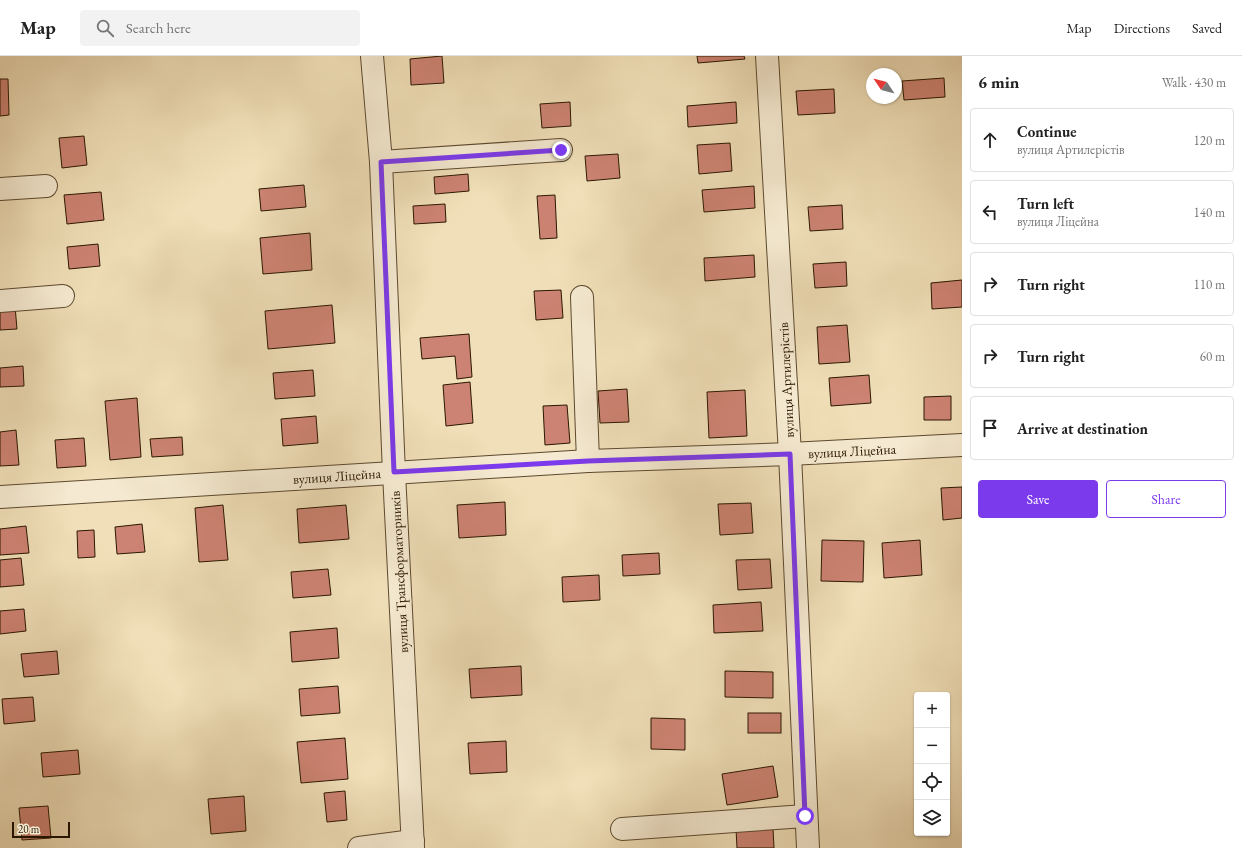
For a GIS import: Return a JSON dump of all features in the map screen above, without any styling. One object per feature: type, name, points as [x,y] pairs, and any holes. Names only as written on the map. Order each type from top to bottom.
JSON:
[{"type":"street","name":"вулиця Трансформаторників","points":[[372,56],[381,162],[394,472],[413,845]]},
{"type":"street","name":"вулиця Артилерістів","points":[[767,56],[790,454],[805,816],[808,848]]},
{"type":"street","points":[[381,162],[561,150]]},
{"type":"street","points":[[0,189],[46,186]]},
{"type":"street","points":[[0,301],[63,296]]},
{"type":"street","points":[[582,297],[588,461]]},
{"type":"street","name":"вулиця Ліцейна","points":[[0,497],[588,461],[790,454],[962,445]]},
{"type":"street","points":[[622,829],[805,816]]},
{"type":"street","points":[[359,848],[413,845]]},
{"type":"building","points":[[442,56],[444,83],[411,85],[410,59]]},
{"type":"building","points":[[697,56],[744,56],[745,59],[698,63]]},
{"type":"building","points":[[944,78],[945,97],[904,100],[902,81]]},
{"type":"building","points":[[0,79],[8,79],[9,115],[0,116]]},
{"type":"building","points":[[834,89],[835,113],[798,115],[796,91]]},
{"type":"building","points":[[570,102],[571,126],[542,128],[540,104]]},
{"type":"building","points":[[736,102],[737,123],[688,127],[687,106]]},
{"type":"building","points":[[84,136],[87,165],[62,168],[59,138]]},
{"type":"building","points":[[730,143],[732,171],[699,174],[697,145]]},
{"type":"building","points":[[618,154],[620,178],[587,181],[585,156]]},
{"type":"building","points":[[468,174],[469,191],[435,194],[434,177]]},
{"type":"building","points":[[304,185],[306,207],[261,211],[259,189]]},
{"type":"building","points":[[754,186],[755,208],[704,212],[702,190]]},
{"type":"building","points":[[101,192],[104,220],[67,224],[64,195]]},
{"type":"building","points":[[555,195],[557,238],[540,239],[537,196]]},
{"type":"building","points":[[445,204],[446,222],[414,224],[413,206]]},
{"type":"building","points":[[842,205],[843,229],[810,231],[808,207]]},
{"type":"building","points":[[310,233],[312,270],[263,274],[260,238]]},
{"type":"building","points":[[98,244],[100,266],[69,269],[67,247]]},
{"type":"building","points":[[754,255],[755,277],[705,281],[704,258]]},
{"type":"building","points":[[846,262],[847,286],[815,288],[813,264]]},
{"type":"building","points":[[962,280],[962,307],[932,309],[931,283]]},
{"type":"building","points":[[561,290],[563,318],[536,320],[534,291]]},
{"type":"building","points":[[332,305],[335,343],[268,349],[265,311]]},
{"type":"building","points":[[15,306],[17,329],[0,330],[0,307]]},
{"type":"building","points":[[847,325],[850,362],[819,364],[817,327]]},
{"type":"building","points":[[469,334],[472,377],[457,379],[455,356],[422,359],[420,338]]},
{"type":"building","points":[[23,366],[24,386],[0,387],[0,368]]},
{"type":"building","points":[[313,370],[315,396],[275,399],[273,373]]},
{"type":"building","points":[[869,375],[871,403],[831,406],[829,378]]},
{"type":"building","points":[[470,382],[473,423],[446,426],[443,385]]},
{"type":"building","points":[[627,389],[629,422],[600,423],[598,391]]},
{"type":"building","points":[[745,390],[747,436],[709,438],[707,392]]},
{"type":"building","points":[[951,396],[951,420],[924,420],[924,397]]},
{"type":"building","points":[[137,398],[141,457],[110,460],[105,401]]},
{"type":"building","points":[[567,405],[570,443],[545,445],[543,406]]},
{"type":"building","points":[[316,416],[318,443],[283,446],[281,419]]},
{"type":"building","points":[[16,430],[19,465],[0,466],[0,432]]},
{"type":"building","points":[[182,437],[183,455],[152,457],[150,439]]},
{"type":"building","points":[[84,438],[86,466],[57,468],[55,440]]},
{"type":"building","points":[[962,487],[962,518],[943,520],[941,488]]},
{"type":"building","points":[[505,502],[506,535],[459,538],[457,505]]},
{"type":"building","points":[[751,503],[753,533],[720,535],[718,504]]},
{"type":"building","points":[[223,505],[228,560],[199,562],[195,508]]},
{"type":"building","points":[[346,505],[349,539],[299,543],[297,509]]},
{"type":"building","points":[[142,524],[145,552],[117,554],[115,527]]},
{"type":"building","points":[[26,526],[29,553],[0,555],[0,529]]},
{"type":"building","points":[[94,530],[95,557],[78,558],[77,531]]},
{"type":"building","points":[[822,540],[864,541],[863,582],[821,581]]},
{"type":"building","points":[[920,540],[922,575],[884,578],[882,543]]},
{"type":"building","points":[[659,553],[660,574],[623,576],[622,555]]},
{"type":"building","points":[[21,558],[24,585],[0,587],[0,560]]},
{"type":"building","points":[[770,559],[772,588],[738,590],[736,560]]},
{"type":"building","points":[[328,569],[331,595],[293,598],[291,572]]},
{"type":"building","points":[[599,575],[600,600],[563,602],[562,577]]},
{"type":"building","points":[[761,602],[763,631],[714,633],[713,605]]},
{"type":"building","points":[[24,609],[26,631],[0,634],[0,611]]},
{"type":"building","points":[[337,628],[339,658],[292,662],[290,632]]},
{"type":"building","points":[[57,651],[59,674],[24,677],[21,654]]},
{"type":"building","points":[[521,666],[522,695],[471,698],[469,669]]},
{"type":"building","points":[[725,671],[773,672],[773,698],[725,697]]},
{"type":"building","points":[[338,686],[340,713],[301,716],[299,689]]},
{"type":"building","points":[[33,697],[35,721],[4,724],[2,699]]},
{"type":"building","points":[[748,713],[781,713],[781,733],[748,733]]},
{"type":"building","points":[[651,718],[685,719],[685,750],[651,749]]},
{"type":"building","points":[[345,738],[348,779],[301,783],[297,742]]},
{"type":"building","points":[[506,741],[507,772],[470,774],[468,743]]},
{"type":"building","points":[[78,750],[80,774],[43,777],[41,753]]},
{"type":"building","points":[[773,766],[778,797],[727,805],[722,774]]},
{"type":"building","points":[[345,791],[347,820],[327,822],[324,793]]},
{"type":"building","points":[[244,796],[246,831],[211,834],[208,799]]},
{"type":"building","points":[[48,806],[51,838],[22,840],[19,808]]},
{"type":"building","points":[[773,828],[774,848],[737,848],[736,829]]},
{"type":"route","points":[[561,150],[381,162],[394,472],[588,461],[790,454],[805,816]]}]
